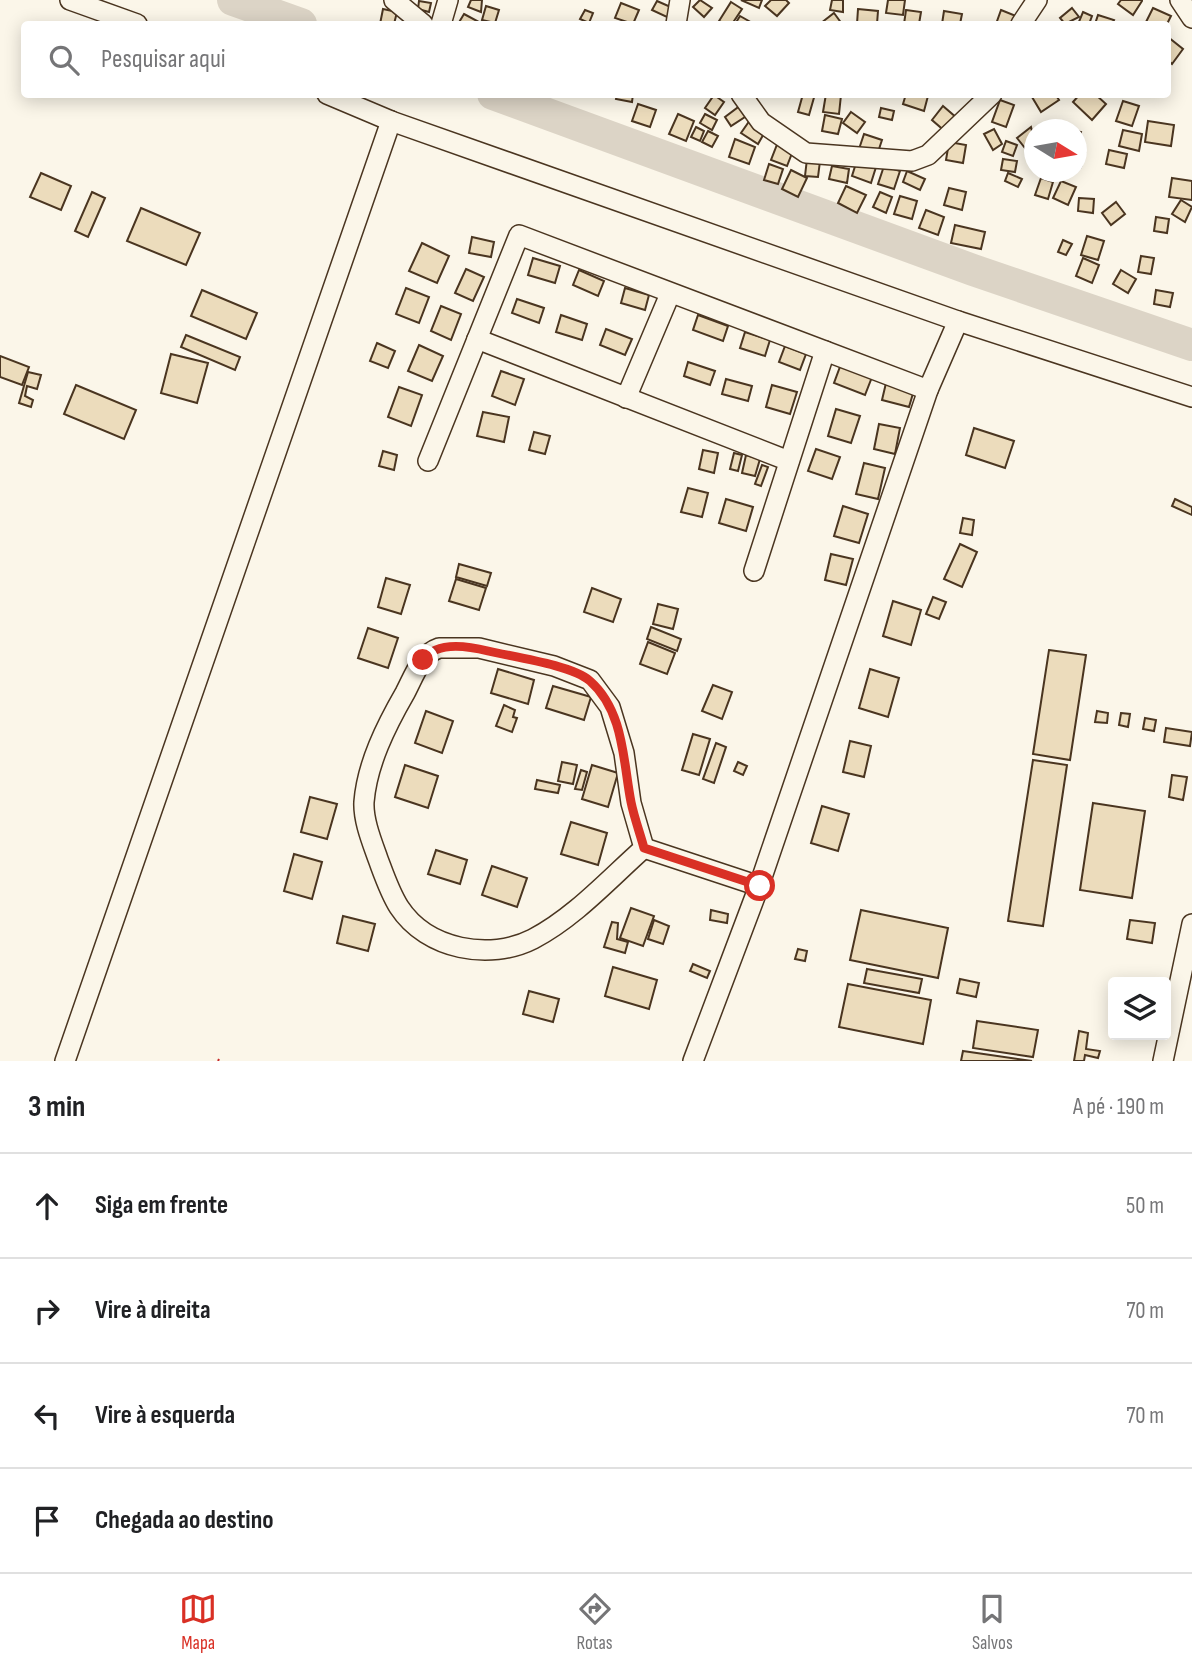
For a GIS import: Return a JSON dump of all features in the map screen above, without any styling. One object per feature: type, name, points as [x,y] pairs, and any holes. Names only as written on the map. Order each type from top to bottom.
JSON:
[{"type":"street","points":[[70,0],[129,21]]},
{"type":"street","points":[[394,0],[419,21]]},
{"type":"street","points":[[442,21],[448,0]]},
{"type":"street","points":[[676,21],[680,0]]},
{"type":"street","points":[[1023,21],[1037,0]]},
{"type":"street","points":[[1180,0],[1192,18]]},
{"type":"street","points":[[336,98],[391,121],[958,321],[1192,397]]},
{"type":"street","points":[[744,98],[761,122],[806,153],[912,161],[928,155],[988,98]]},
{"type":"street","points":[[65,1061],[391,121]]},
{"type":"street","points":[[428,461],[519,235],[928,390]]},
{"type":"street","points":[[626,398],[670,294]]},
{"type":"street","points":[[693,1061],[760,886],[928,390],[958,321]]},
{"type":"street","points":[[477,339],[789,461]]},
{"type":"street","points":[[754,571],[825,351]]},
{"type":"street","points":[[439,648],[479,648],[554,666],[590,680],[610,708],[624,753],[631,803],[644,848],[616,875],[558,922],[534,939],[508,948],[482,952],[453,946],[426,931],[400,909],[370,837],[364,803],[374,758],[390,719],[426,654],[439,648]]},
{"type":"street","points":[[644,848],[760,886]]},
{"type":"street","points":[[1163,1061],[1192,924]]},
{"type":"building","points":[[471,0],[482,0],[481,12],[468,7]]},
{"type":"building","points":[[700,0],[712,8],[704,17],[693,7]]},
{"type":"building","points":[[741,0],[762,0],[759,8]]},
{"type":"building","points":[[771,0],[786,0],[789,3],[777,16],[765,6]]},
{"type":"building","points":[[832,0],[843,0],[843,12],[830,10]]},
{"type":"building","points":[[888,0],[905,0],[903,15],[886,13]]},
{"type":"building","points":[[1121,0],[1142,1],[1133,15],[1118,4]]},
{"type":"building","points":[[419,1],[431,3],[429,12],[418,9]]},
{"type":"building","points":[[657,1],[673,8],[669,18],[652,10]]},
{"type":"building","points":[[731,2],[742,9],[734,21],[719,21]]},
{"type":"building","points":[[621,3],[639,10],[634,21],[615,18]]},
{"type":"building","points":[[486,6],[499,10],[496,21],[482,20]]},
{"type":"building","points":[[1072,8],[1079,17],[1071,21],[1062,21],[1060,18]]},
{"type":"building","points":[[1153,8],[1171,16],[1168,21],[1146,21]]},
{"type":"building","points":[[383,9],[397,12],[395,21],[381,21]]},
{"type":"building","points":[[858,9],[878,11],[877,21],[857,21]]},
{"type":"building","points":[[585,10],[593,13],[590,21],[580,19]]},
{"type":"building","points":[[906,10],[921,12],[920,21],[904,21]]},
{"type":"building","points":[[1001,10],[1016,16],[1014,21],[997,21]]},
{"type":"building","points":[[944,11],[962,14],[961,21],[942,21]]},
{"type":"building","points":[[1083,12],[1092,16],[1090,21],[1079,21]]},
{"type":"building","points":[[834,13],[840,21],[824,21]]},
{"type":"building","points":[[464,14],[477,21],[460,21]]},
{"type":"building","points":[[1098,15],[1114,20],[1114,21],[1096,21]]},
{"type":"building","points":[[1171,39],[1183,49],[1171,63]]},
{"type":"building","points":[[616,98],[632,98],[632,102]]},
{"type":"building","points":[[712,98],[724,102],[715,115],[705,108]]},
{"type":"building","points":[[802,98],[814,98],[809,115],[798,112]]},
{"type":"building","points":[[825,98],[841,98],[839,114],[823,112]]},
{"type":"building","points":[[905,98],[927,98],[924,111],[903,104]]},
{"type":"building","points":[[1033,98],[1058,98],[1059,100],[1041,112]]},
{"type":"building","points":[[1076,98],[1099,98],[1106,104],[1092,120],[1073,102]]},
{"type":"building","points":[[1000,100],[1014,105],[1006,127],[992,122]]},
{"type":"building","points":[[1123,101],[1139,106],[1132,126],[1116,121]]},
{"type":"building","points":[[638,104],[656,110],[650,127],[632,121]]},
{"type":"building","points":[[741,105],[748,115],[731,126],[725,117]]},
{"type":"building","points":[[943,106],[958,119],[947,133],[932,120]]},
{"type":"building","points":[[881,108],[894,111],[892,120],[879,117]]},
{"type":"building","points":[[851,112],[865,122],[857,133],[843,123]]},
{"type":"building","points":[[678,114],[694,121],[686,141],[669,134]]},
{"type":"building","points":[[705,114],[717,120],[712,130],[700,123]]},
{"type":"building","points":[[825,115],[842,119],[838,134],[822,131]]},
{"type":"building","points":[[750,120],[766,130],[758,144],[741,133]]},
{"type":"building","points":[[1148,121],[1174,125],[1171,146],[1145,142]]},
{"type":"building","points":[[696,127],[704,131],[700,141],[691,137]]},
{"type":"building","points":[[994,129],[1002,144],[993,150],[984,134]]},
{"type":"building","points":[[1123,130],[1142,134],[1139,151],[1119,146]]},
{"type":"building","points":[[708,131],[718,136],[712,147],[702,142]]},
{"type":"building","points":[[1024,132],[1024,147],[1017,138]]},
{"type":"building","points":[[864,134],[882,140],[876,158],[858,152]]},
{"type":"building","points":[[735,139],[755,147],[749,164],[729,157]]},
{"type":"building","points":[[1006,141],[1017,145],[1013,156],[1002,152]]},
{"type":"building","points":[[778,142],[794,148],[787,166],[771,160]]},
{"type":"building","points":[[949,142],[966,145],[963,163],[946,160]]},
{"type":"building","points":[[1109,150],[1127,154],[1124,168],[1106,164]]},
{"type":"building","points":[[807,159],[820,161],[818,177],[805,176]]},
{"type":"building","points":[[1003,159],[1017,161],[1015,172],[1001,170]]},
{"type":"building","points":[[857,160],[876,167],[871,183],[852,176]]},
{"type":"building","points":[[769,164],[783,169],[778,184],[764,180]]},
{"type":"building","points":[[832,166],[849,169],[847,183],[829,179]]},
{"type":"building","points":[[884,166],[900,171],[894,189],[878,184]]},
{"type":"building","points":[[791,170],[807,178],[798,197],[782,189]]},
{"type":"building","points":[[907,171],[925,179],[920,190],[903,182]]},
{"type":"building","points":[[41,173],[71,186],[61,210],[30,197]]},
{"type":"building","points":[[1008,173],[1022,179],[1018,187],[1005,181]]},
{"type":"building","points":[[1172,178],[1192,181],[1192,200],[1169,197]]},
{"type":"building","points":[[1040,182],[1053,182],[1048,199],[1035,195]]},
{"type":"building","points":[[1061,182],[1076,187],[1068,205],[1053,198]]},
{"type":"building","points":[[846,186],[866,195],[857,213],[838,203]]},
{"type":"building","points":[[949,188],[966,192],[962,210],[944,205]]},
{"type":"building","points":[[92,192],[105,198],[88,237],[75,231]]},
{"type":"building","points":[[880,192],[892,197],[886,213],[873,207]]},
{"type":"building","points":[[900,196],[917,201],[912,219],[894,214]]},
{"type":"building","points":[[1079,198],[1094,199],[1093,213],[1078,211]]},
{"type":"building","points":[[1181,200],[1192,207],[1185,222],[1172,214]]},
{"type":"building","points":[[1116,202],[1125,214],[1111,225],[1102,213]]},
{"type":"building","points":[[141,208],[200,233],[186,265],[127,241]]},
{"type":"building","points":[[926,210],[944,217],[938,235],[919,228]]},
{"type":"building","points":[[1156,217],[1169,219],[1167,233],[1154,231]]},
{"type":"building","points":[[955,225],[985,232],[981,249],[951,243]]},
{"type":"building","points":[[1087,236],[1104,241],[1098,260],[1081,255]]},
{"type":"building","points":[[472,237],[494,242],[491,257],[469,253]]},
{"type":"building","points":[[1063,240],[1072,244],[1066,255],[1058,252]]},
{"type":"building","points":[[422,243],[449,256],[437,283],[409,271]]},
{"type":"building","points":[[1141,256],[1154,258],[1151,274],[1138,272]]},
{"type":"building","points":[[533,258],[560,266],[555,283],[528,275]]},
{"type":"building","points":[[1083,258],[1099,265],[1092,283],[1076,276]]},
{"type":"building","points":[[466,269],[484,277],[473,301],[455,293]]},
{"type":"building","points":[[579,270],[604,281],[598,296],[573,285]]},
{"type":"building","points":[[1121,270],[1136,279],[1128,293],[1113,284]]},
{"type":"building","points":[[406,288],[429,297],[419,323],[396,314]]},
{"type":"building","points":[[625,288],[649,295],[645,310],[621,303]]},
{"type":"building","points":[[202,290],[257,313],[246,339],[191,316]]},
{"type":"building","points":[[1156,290],[1173,293],[1170,307],[1154,304]]},
{"type":"building","points":[[517,299],[544,308],[539,323],[512,313]]},
{"type":"building","points":[[441,306],[461,314],[451,340],[431,331]]},
{"type":"building","points":[[561,315],[587,324],[582,340],[556,332]]},
{"type":"building","points":[[698,315],[728,326],[723,341],[693,330]]},
{"type":"building","points":[[606,329],[632,339],[625,355],[600,345]]},
{"type":"building","points":[[745,332],[770,340],[765,356],[740,348]]},
{"type":"building","points":[[186,335],[240,357],[235,370],[181,347]]},
{"type":"building","points":[[377,343],[395,351],[388,368],[370,361]]},
{"type":"building","points":[[419,345],[443,356],[432,381],[408,371]]},
{"type":"building","points":[[785,346],[806,354],[800,370],[779,362]]},
{"type":"building","points":[[171,354],[208,363],[197,403],[161,393]]},
{"type":"building","points":[[0,356],[29,367],[22,385],[0,377]]},
{"type":"building","points":[[688,362],[715,371],[710,385],[684,376]]},
{"type":"building","points":[[841,364],[872,377],[865,395],[834,383]]},
{"type":"building","points":[[501,371],[524,379],[515,405],[492,396]]},
{"type":"building","points":[[28,372],[41,375],[37,389],[27,386],[25,396],[33,400],[31,407],[19,403]]},
{"type":"building","points":[[726,379],[752,386],[748,401],[722,394]]},
{"type":"building","points":[[886,383],[914,390],[909,407],[882,400]]},
{"type":"building","points":[[76,385],[136,410],[124,439],[64,414]]},
{"type":"building","points":[[772,385],[797,392],[790,414],[766,407]]},
{"type":"building","points":[[399,387],[422,395],[411,426],[388,417]]},
{"type":"building","points":[[836,409],[860,416],[851,443],[828,436]]},
{"type":"building","points":[[483,412],[509,417],[504,442],[477,436]]},
{"type":"building","points":[[879,424],[900,428],[895,454],[874,449]]},
{"type":"building","points":[[974,428],[1014,441],[1005,468],[966,455]]},
{"type":"building","points":[[534,432],[550,436],[545,454],[529,450]]},
{"type":"building","points":[[816,449],[840,457],[832,479],[808,471]]},
{"type":"building","points":[[703,450],[718,453],[714,473],[699,469]]},
{"type":"building","points":[[383,451],[397,455],[394,470],[379,466]]},
{"type":"building","points":[[734,453],[742,455],[738,471],[730,469]]},
{"type":"building","points":[[746,455],[760,459],[755,476],[742,473]]},
{"type":"building","points":[[864,463],[885,468],[878,499],[856,494]]},
{"type":"building","points":[[762,465],[768,467],[761,486],[755,484]]},
{"type":"building","points":[[688,488],[708,493],[702,517],[681,512]]},
{"type":"building","points":[[726,499],[753,507],[746,531],[719,523]]},
{"type":"building","points":[[1175,499],[1192,507],[1192,515],[1172,506]]},
{"type":"building","points":[[843,506],[868,514],[859,543],[834,536]]},
{"type":"building","points":[[963,518],[974,520],[972,535],[960,533]]},
{"type":"building","points":[[960,544],[977,552],[962,587],[944,579]]},
{"type":"building","points":[[831,554],[853,559],[846,585],[825,580]]},
{"type":"building","points":[[459,564],[491,573],[487,586],[456,577]]},
{"type":"building","points":[[386,578],[410,585],[401,614],[378,607]]},
{"type":"building","points":[[456,579],[486,588],[479,610],[449,601]]},
{"type":"building","points":[[592,588],[621,599],[613,622],[584,612]]},
{"type":"building","points":[[933,597],[946,602],[939,619],[926,614]]},
{"type":"building","points":[[893,601],[921,610],[911,645],[883,636]]},
{"type":"building","points":[[658,604],[678,609],[673,629],[653,624]]},
{"type":"building","points":[[651,627],[681,639],[677,651],[647,639]]},
{"type":"building","points":[[368,628],[398,638],[388,668],[358,658]]},
{"type":"building","points":[[648,642],[675,653],[667,674],[640,664]]},
{"type":"building","points":[[1049,650],[1086,655],[1070,760],[1033,754]]},
{"type":"building","points":[[498,669],[534,680],[528,704],[491,693]]},
{"type":"building","points":[[870,669],[899,678],[888,717],[859,708]]},
{"type":"building","points":[[713,685],[732,692],[722,719],[702,711]]},
{"type":"building","points":[[553,686],[591,697],[584,720],[546,708]]},
{"type":"building","points":[[504,705],[515,710],[513,717],[517,718],[512,732],[496,726]]},
{"type":"building","points":[[426,711],[453,721],[442,753],[415,743]]},
{"type":"building","points":[[1097,711],[1108,713],[1107,723],[1095,722]]},
{"type":"building","points":[[1121,713],[1130,714],[1128,727],[1119,725]]},
{"type":"building","points":[[1145,718],[1156,720],[1154,731],[1143,729]]},
{"type":"building","points":[[1166,728],[1192,732],[1190,746],[1164,742]]},
{"type":"building","points":[[693,734],[710,739],[699,775],[682,770]]},
{"type":"building","points":[[850,741],[871,746],[864,777],[843,772]]},
{"type":"building","points":[[716,743],[726,747],[714,783],[703,779]]},
{"type":"building","points":[[1033,760],[1067,765],[1043,926],[1008,921]]},
{"type":"building","points":[[562,762],[577,765],[573,784],[558,781]]},
{"type":"building","points":[[738,762],[747,766],[743,775],[734,771]]},
{"type":"building","points":[[405,765],[438,776],[428,808],[395,797]]},
{"type":"building","points":[[592,765],[618,773],[608,807],[582,799]]},
{"type":"building","points":[[581,770],[587,772],[582,790],[575,789]]},
{"type":"building","points":[[1172,775],[1187,777],[1183,800],[1169,797]]},
{"type":"building","points":[[537,780],[560,785],[558,793],[535,789]]},
{"type":"building","points":[[310,797],[337,804],[327,839],[301,832]]},
{"type":"building","points":[[1093,803],[1145,811],[1132,898],[1080,890]]},
{"type":"building","points":[[822,806],[849,814],[838,851],[811,843]]},
{"type":"building","points":[[571,822],[607,833],[598,865],[561,854]]},
{"type":"building","points":[[436,850],[467,860],[460,884],[428,874]]},
{"type":"building","points":[[294,854],[322,862],[312,899],[284,891]]},
{"type":"building","points":[[492,866],[527,878],[517,907],[482,895]]},
{"type":"building","points":[[631,908],[654,916],[643,946],[620,938]]},
{"type":"building","points":[[711,910],[728,914],[727,923],[710,920]]},
{"type":"building","points":[[861,910],[948,928],[938,978],[850,960]]},
{"type":"building","points":[[343,916],[375,924],[368,951],[337,943]]},
{"type":"building","points":[[654,920],[669,926],[663,944],[648,939]]},
{"type":"building","points":[[1130,920],[1155,923],[1152,943],[1127,939]]},
{"type":"building","points":[[612,922],[618,923],[617,939],[628,942],[625,953],[604,947]]},
{"type":"building","points":[[798,949],[807,951],[805,961],[795,959]]},
{"type":"building","points":[[693,964],[710,971],[707,978],[690,971]]},
{"type":"building","points":[[613,967],[657,980],[649,1009],[605,996]]},
{"type":"building","points":[[867,969],[922,979],[919,993],[864,983]]},
{"type":"building","points":[[960,979],[979,983],[976,997],[957,993]]},
{"type":"building","points":[[848,984],[931,1000],[923,1044],[839,1027]]},
{"type":"building","points":[[529,991],[559,999],[553,1022],[523,1014]]},
{"type":"building","points":[[977,1021],[1038,1030],[1033,1057],[973,1048]]},
{"type":"building","points":[[1079,1031],[1088,1033],[1086,1049],[1100,1051],[1098,1058],[1085,1055],[1084,1061],[1074,1061]]},
{"type":"building","points":[[963,1051],[1032,1061],[961,1061]]},
{"type":"waterway","points":[[233,0],[292,21]]},
{"type":"waterway","points":[[504,98],[973,270],[1192,345]]},
{"type":"route","points":[[423,660],[426,654],[439,648],[479,648],[554,666],[590,680],[610,708],[624,753],[631,803],[644,848],[760,886]]}]
